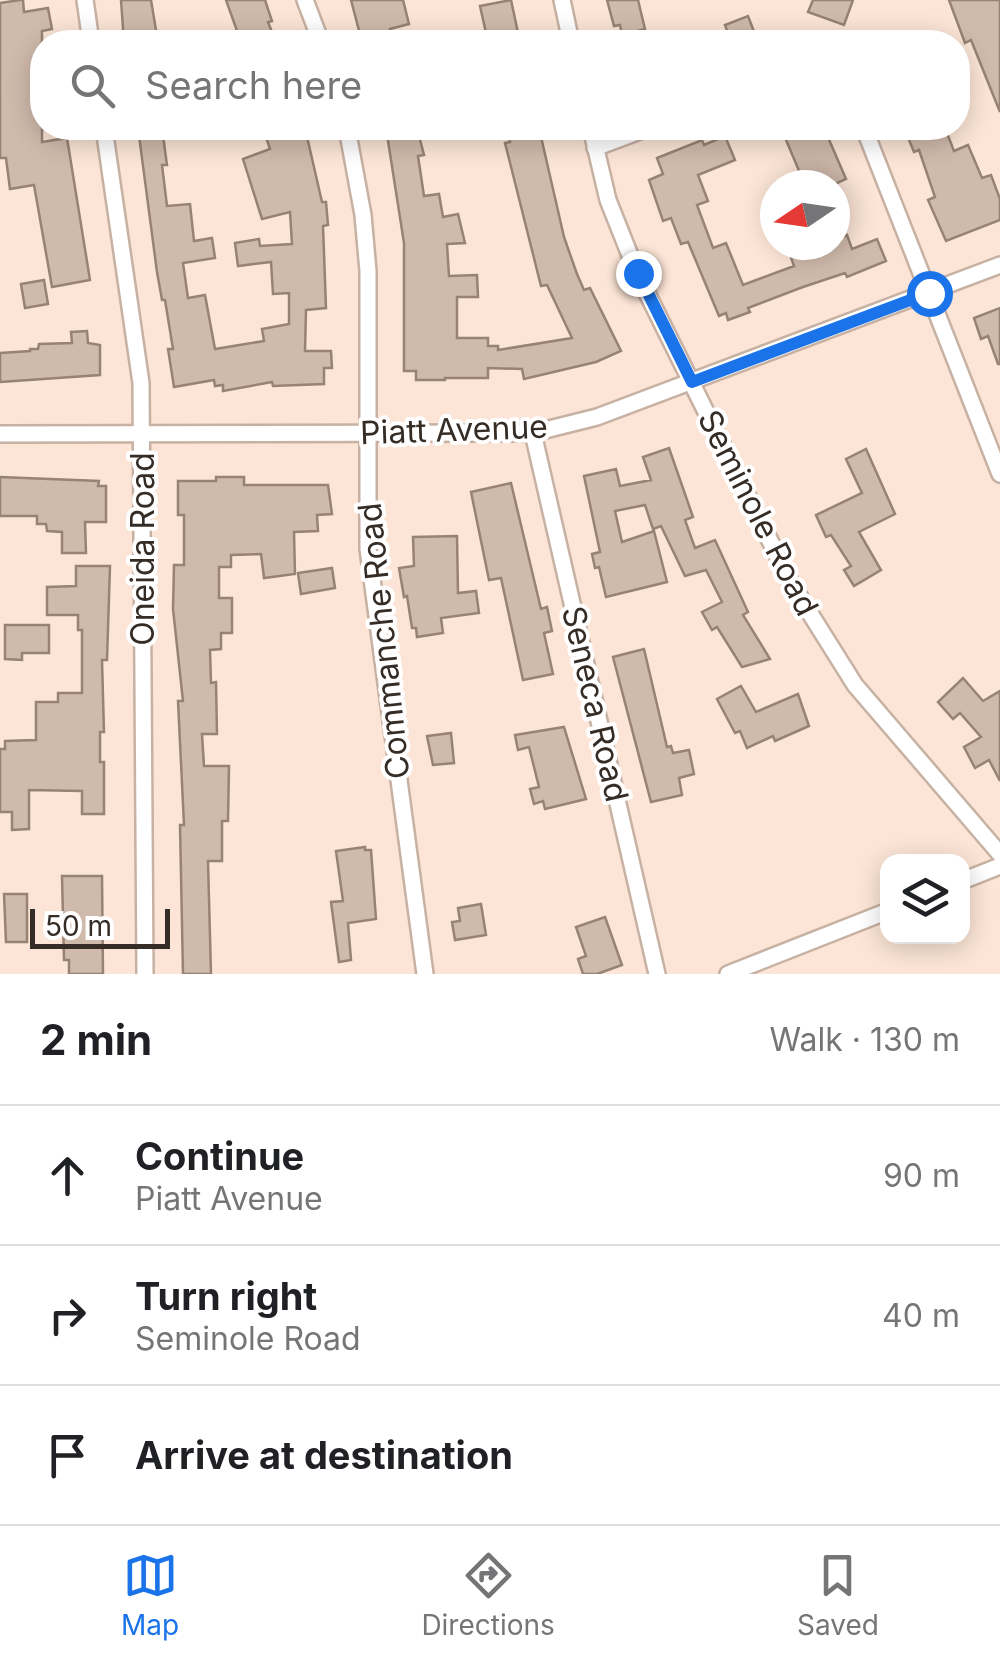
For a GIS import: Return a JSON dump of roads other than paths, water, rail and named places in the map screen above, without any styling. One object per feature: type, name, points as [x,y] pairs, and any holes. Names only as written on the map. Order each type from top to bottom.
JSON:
[{"type":"street","points":[[85,0],[89,30]]},
{"type":"street","points":[[305,0],[316,30]]},
{"type":"street","points":[[562,0],[568,30]]},
{"type":"street","name":"Oneida Road","points":[[106,140],[141,383],[144,974]]},
{"type":"street","name":"Commanche Road","points":[[349,140],[363,215],[368,271],[368,550],[425,974]]},
{"type":"street","name":"Seminole Road","points":[[593,140],[621,234],[791,583],[854,685],[1000,854]]},
{"type":"street","points":[[595,148],[616,140]]},
{"type":"street","points":[[869,140],[1000,474]]},
{"type":"street","name":"Piatt Avenue","points":[[0,434],[532,433],[596,417],[1000,265]]},
{"type":"street","name":"Seneca Road","points":[[532,433],[657,974]]},
{"type":"street","points":[[970,878],[1000,866]]},
{"type":"street","points":[[728,974],[880,913]]}]
